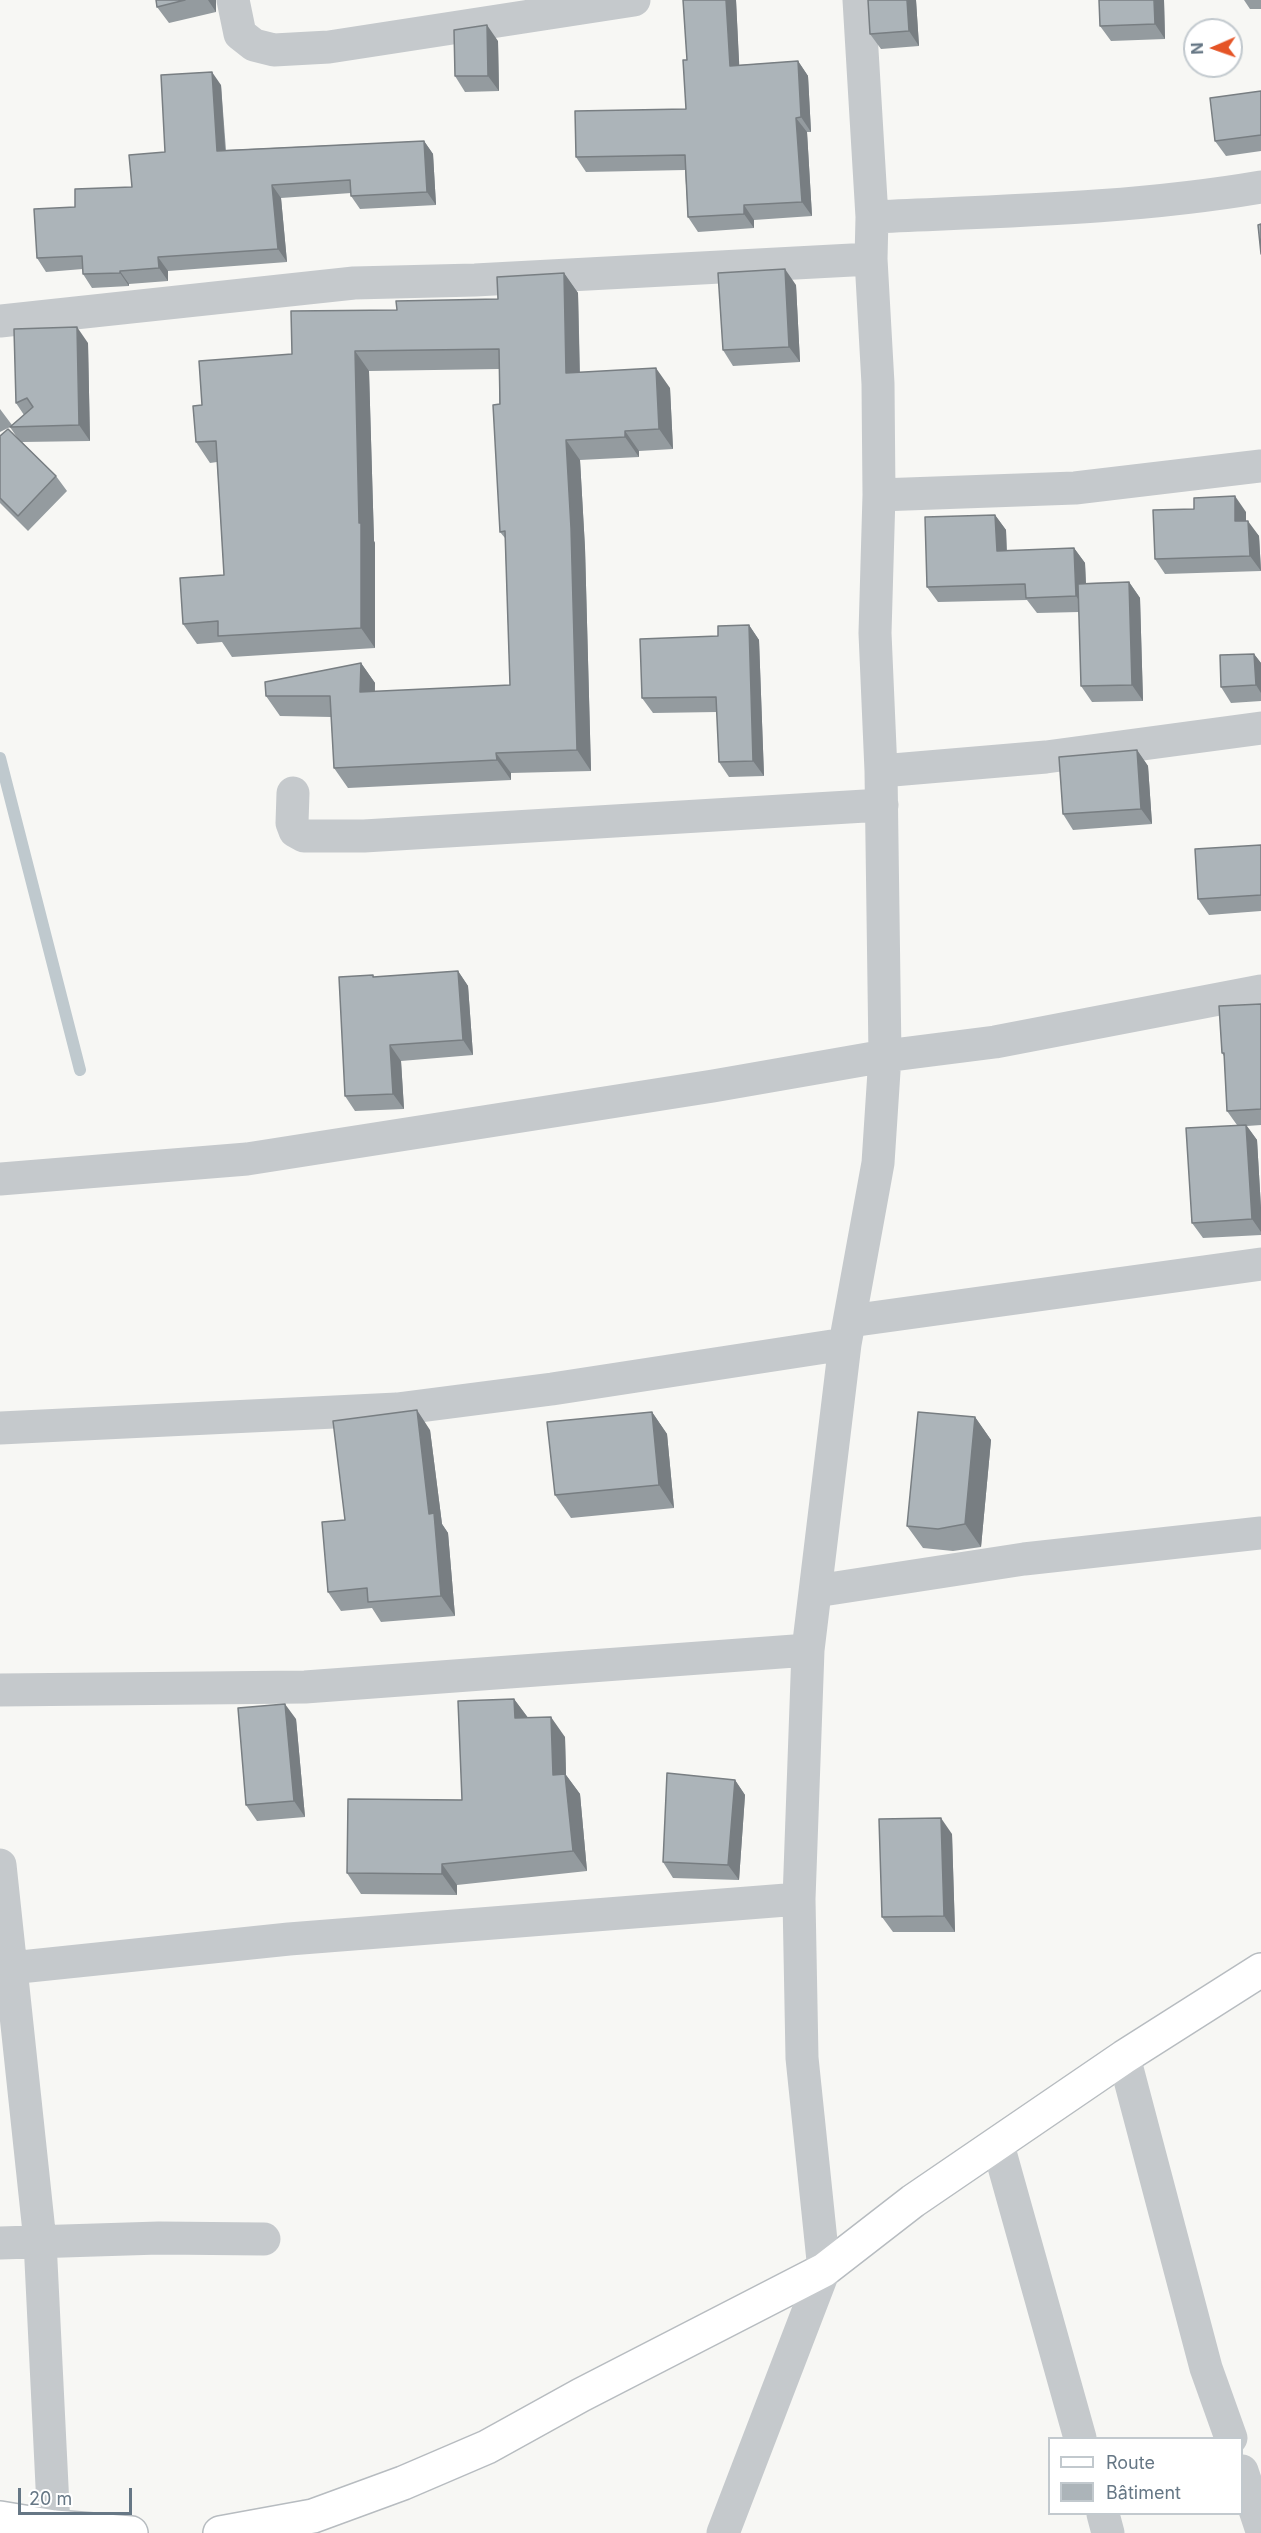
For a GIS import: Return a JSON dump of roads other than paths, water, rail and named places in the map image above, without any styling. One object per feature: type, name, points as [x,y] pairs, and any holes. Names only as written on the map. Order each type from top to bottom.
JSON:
[{"type":"street","points":[[233,0],[240,34],[254,45],[274,50],[329,47],[634,0]]},
{"type":"street","points":[[723,2533],[824,2270],[802,2058],[799,1899],[808,1650],[848,1333],[878,1163],[885,1056],[882,805],[875,633],[879,495],[878,384],[871,259],[872,217],[859,0]]},
{"type":"street","points":[[872,217],[1177,200],[1261,187]]},
{"type":"street","points":[[0,321],[354,283],[474,280],[871,259]]},
{"type":"street","points":[[879,495],[1075,488],[1261,466]]},
{"type":"street","points":[[881,771],[1046,757],[1261,728]]},
{"type":"street","points":[[293,793],[292,823],[295,831],[304,836],[376,835],[882,805]]},
{"type":"street","points":[[0,1179],[247,1160],[713,1086],[885,1056],[995,1042],[1261,991]]},
{"type":"street","points":[[0,1428],[397,1408],[552,1389],[848,1333],[1261,1264]]},
{"type":"street","points":[[816,1591],[1024,1559],[1261,1533]]},
{"type":"street","points":[[0,1690],[305,1688],[808,1650]]},
{"type":"street","points":[[0,1865],[6,1968],[40,2241],[54,2527]]},
{"type":"street","points":[[6,1968],[289,1939],[799,1899]]},
{"type":"street","points":[[220,2533],[313,2516],[403,2483],[487,2447],[581,2395],[824,2270],[913,2201],[1124,2057],[1261,1970]]},
{"type":"street","points":[[1124,2057],[1206,2368],[1230,2437]]},
{"type":"street","points":[[998,2145],[1079,2437]]},
{"type":"street","points":[[0,2242],[159,2238],[264,2239]]},
{"type":"street","points":[[1243,2474],[1261,2528]]},
{"type":"street","points":[[1102,2515],[1108,2533]]},
{"type":"street","points":[[0,2518],[54,2527],[131,2533]]},
{"type":"waterway","points":[[0,758],[80,1070]]}]
